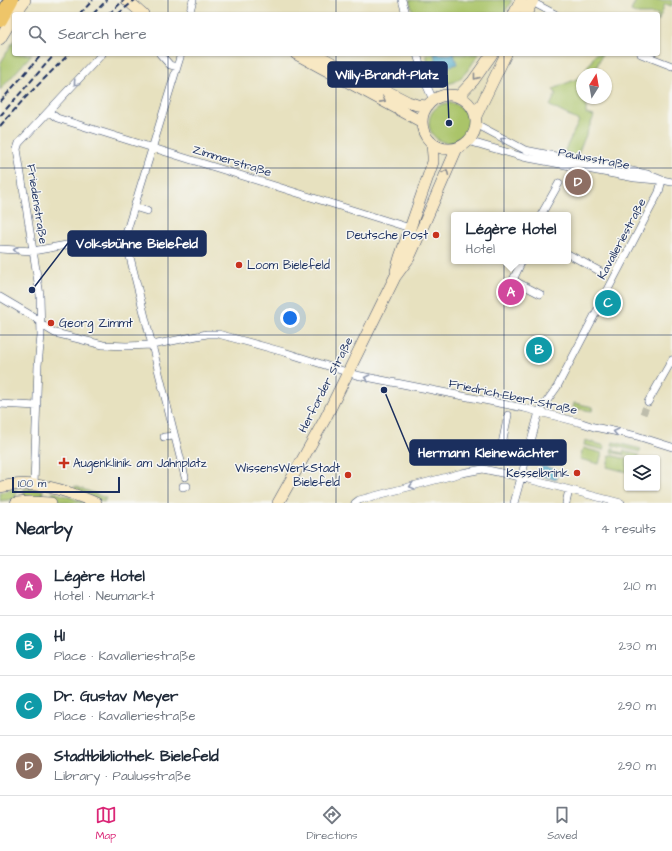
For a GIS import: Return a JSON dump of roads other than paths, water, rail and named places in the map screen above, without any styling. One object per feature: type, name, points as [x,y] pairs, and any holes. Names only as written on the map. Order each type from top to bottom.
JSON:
[{"type":"highway","points":[[0,20],[11,0]]},
{"type":"street","points":[[0,6],[4,0]]},
{"type":"street","points":[[17,12],[25,0]]},
{"type":"street","points":[[118,0],[135,12]]},
{"type":"street","points":[[128,0],[137,12]]},
{"type":"street","points":[[190,12],[193,0]]},
{"type":"street","points":[[402,0],[405,12]]},
{"type":"street","points":[[516,12],[529,1]]},
{"type":"street","points":[[526,12],[529,1]]},
{"type":"street","points":[[529,1],[551,12]]},
{"type":"street","points":[[0,39],[12,20]]},
{"type":"street","name":"Friedenstraße","points":[[34,485],[40,295],[18,149],[20,143],[100,56]]},
{"type":"street","points":[[162,56],[170,66],[177,67]]},
{"type":"street","points":[[180,56],[125,237],[133,254],[152,345],[185,477]]},
{"type":"street","points":[[300,56],[422,122]]},
{"type":"street","points":[[319,56],[408,102],[417,105],[430,103],[449,95],[458,97],[470,105],[476,120]]},
{"type":"street","points":[[418,56],[430,103],[422,122],[423,129],[432,144],[442,149],[450,150],[457,148],[468,141],[472,136],[476,120],[505,56]]},
{"type":"street","points":[[458,97],[473,81],[491,56]]},
{"type":"street","points":[[646,56],[672,66]]},
{"type":"street","name":"Zimmerstraße","points":[[49,112],[56,118],[410,228]]},
{"type":"street","name":"Paulusstraße","points":[[476,120],[524,154]]},
{"type":"street","name":"Paulusstraße","points":[[468,141],[640,179],[672,182]]},
{"type":"street","name":"Herforder Straße","points":[[395,277],[400,257],[433,162],[434,156],[432,144]]},
{"type":"street","name":"Herforder Straße","points":[[278,503],[320,429],[395,277],[409,258],[457,148]]},
{"type":"street","name":"Kavalleriestraße","points":[[539,412],[557,387],[659,192],[662,180]]},
{"type":"street","points":[[543,212],[559,183]]},
{"type":"street","points":[[422,192],[427,188],[432,189],[436,193],[436,197]]},
{"type":"street","points":[[134,207],[147,211]]},
{"type":"street","points":[[410,228],[419,226],[426,219]]},
{"type":"street","points":[[0,249],[33,251],[117,236],[125,237]]},
{"type":"street","points":[[571,256],[603,273]]},
{"type":"street","points":[[521,264],[513,280],[540,294]]},
{"type":"street","name":"Friedrich-Ebert-Straße","points":[[0,297],[34,317],[40,324],[55,333],[103,345],[152,345],[213,334],[284,352],[348,373],[420,389],[539,412],[594,427],[637,436],[672,447]]},
{"type":"street","points":[[244,341],[246,333]]},
{"type":"street","points":[[648,402],[672,360]]},
{"type":"street","points":[[0,404],[37,406]]},
{"type":"street","points":[[514,503],[539,412]]},
{"type":"street","points":[[508,415],[499,458],[514,461]]},
{"type":"street","points":[[164,437],[174,436]]},
{"type":"street","points":[[355,503],[359,500],[449,476],[483,469],[621,503]]},
{"type":"street","points":[[0,487],[8,485],[34,485],[62,490],[96,503]]},
{"type":"street","points":[[566,503],[569,490]]},
{"type":"street","points":[[16,503],[51,503]]},
{"type":"water","points":[[435,56],[455,56],[457,64],[439,69]]},
{"type":"water","points":[[542,466],[558,470],[556,480],[539,475]]},
{"type":"tunnel","points":[[643,414],[648,402]]},
{"type":"railway","points":[[82,12],[93,0]]},
{"type":"railway","points":[[95,12],[107,0]]},
{"type":"railway","points":[[111,12],[124,0]]},
{"type":"railway","points":[[120,12],[135,0]]},
{"type":"railway","points":[[0,102],[40,56]]},
{"type":"railway","points":[[0,116],[53,56]]},
{"type":"railway","points":[[0,126],[25,98],[67,56]]},
{"type":"place","name":"Willy-Brandt-Platz","points":[[449,123]]},
{"type":"place","name":"Stadtbibliothek Bielefeld","points":[[578,182]]},
{"type":"place","name":"Deutsche Post","points":[[436,235]]},
{"type":"place","name":"Loom Bielefeld","points":[[239,265]]},
{"type":"place","name":"Volksbühne Bielefeld","points":[[32,290]]},
{"type":"place","name":"Légère Hotel","points":[[511,292]]},
{"type":"place","name":"Dr. Gustav Meyer","points":[[608,303]]},
{"type":"place","name":"Georg Zimmt","points":[[51,323]]},
{"type":"place","name":"H1","points":[[539,350]]},
{"type":"place","name":"Hermann Kleinewächter","points":[[384,390]]},
{"type":"place","name":"Augenklinik am Jahnplatz","points":[[64,463]]},
{"type":"place","name":"Kesselbrink","points":[[577,473]]},
{"type":"place","name":"WissensWerkStadt Bielefeld","points":[[348,475]]}]
